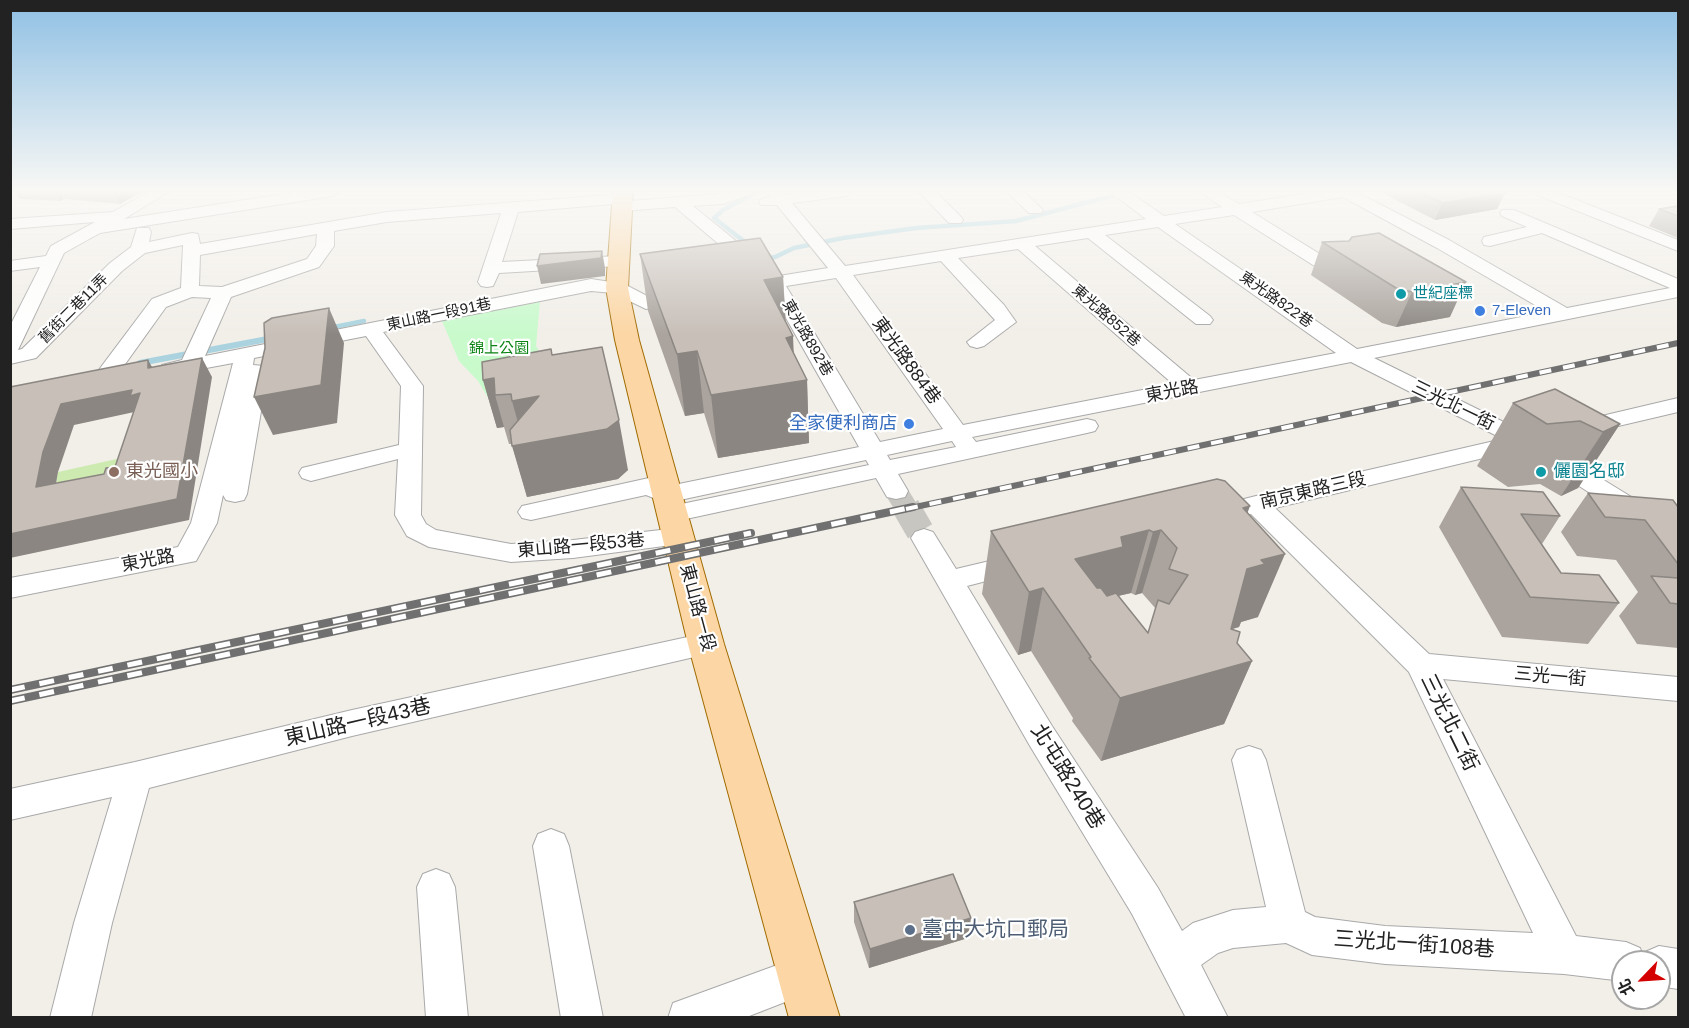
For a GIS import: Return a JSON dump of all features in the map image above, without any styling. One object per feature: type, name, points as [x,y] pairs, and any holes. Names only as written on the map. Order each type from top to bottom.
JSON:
[{"type":"main road","name":"東山路一段","points":[[620,239],[618,275],[627,340],[706,644],[766,843],[808,997]]},
{"type":"street","points":[[10,347],[57,250],[75,239]]},
{"type":"street","points":[[141,239],[139,249],[187,239]]},
{"type":"street","points":[[190,291],[192,239]]},
{"type":"street","points":[[192,251],[262,239]]},
{"type":"street","points":[[100,383],[159,303],[190,291],[223,293],[313,263],[325,246],[325,239]]},
{"type":"street","points":[[478,306],[501,239]]},
{"type":"street","name":"東光路892巷","points":[[723,239],[775,282],[896,491]]},
{"type":"street","name":"東光路884巷","points":[[813,239],[841,272],[964,441]]},
{"type":"street","points":[[728,290],[1047,239]]},
{"type":"street","points":[[1100,239],[1203,320]]},
{"type":"street","name":"東光路822巷","points":[[1188,239],[1366,362]]},
{"type":"street","points":[[1284,239],[1330,268]]},
{"type":"street","points":[[1434,239],[1566,315]]},
{"type":"street","points":[[1490,241],[1498,239]]},
{"type":"street","points":[[1570,239],[1678,285]]},
{"type":"street","points":[[1660,239],[1678,246]]},
{"type":"street","name":"東光路852巷","points":[[1021,243],[1190,388]]},
{"type":"street","name":"舊街二巷11弄","points":[[10,358],[29,354],[116,267],[139,249]]},
{"type":"street","points":[[945,255],[998,309],[1006,322],[977,342]]},
{"type":"street","points":[[12,258],[52,260]]},
{"type":"street","points":[[491,268],[618,275],[646,303],[693,296]]},
{"type":"street","name":"東山路一段91巷","points":[[77,387],[591,285],[618,275]]},
{"type":"street","name":"東光路","points":[[672,515],[877,459],[1366,362],[1566,315],[1678,292]]},
{"type":"street","points":[[191,364],[223,293]]},
{"type":"street","name":"東光路","points":[[964,441],[1190,388],[1366,362],[1678,309]]},
{"type":"street","name":"東山路一段53巷","points":[[371,329],[412,386],[408,515],[416,530],[429,538],[511,553],[573,549],[672,515]]},
{"type":"street","points":[[235,494],[252,352]]},
{"type":"street","name":"東光路","points":[[10,588],[187,554],[204,523],[252,352]]},
{"type":"street","name":"三光北一街","points":[[1366,362],[1524,441],[1675,535]]},
{"type":"street","name":"南京東路三段","points":[[1200,518],[1678,405]]},
{"type":"street","points":[[311,473],[410,449]]},
{"type":"street","points":[[531,512],[649,486],[672,515]]},
{"type":"street","name":"三光北二街","points":[[1256,504],[1421,665],[1564,954]]},
{"type":"street","name":"北屯路240巷","points":[[924,538],[1041,736],[1145,901],[1208,1017]]},
{"type":"street","points":[[949,580],[1040,558]]},
{"type":"street","name":"東山路一段43巷","points":[[10,805],[135,777],[352,723],[706,644]]},
{"type":"street","name":"三光一街","points":[[1421,665],[1678,689]]},
{"type":"street","points":[[1249,760],[1289,924]]},
{"type":"street","points":[[70,1017],[93,923],[135,777]]},
{"type":"street","points":[[551,846],[582,1017]]},
{"type":"street","points":[[436,887],[447,1017]]},
{"type":"street","name":"三光北一街108巷","points":[[1177,958],[1207,938],[1233,929],[1289,924],[1312,936],[1384,945],[1564,954],[1611,960]]},
{"type":"street","points":[[688,1017],[808,997]]},
{"type":"green space","name":"錦上公園","points":[[540,302],[536,346],[562,393],[493,406],[478,381],[459,361],[442,321]]},
{"type":"green space","points":[[139,454],[128,488],[56,485],[58,472]]},
{"type":"building","points":[[761,239],[783,277],[764,280],[793,336],[786,338],[807,380],[711,395],[697,351],[677,354],[640,254]]},
{"type":"building","points":[[1351,239],[1390,239],[1466,282],[1412,292],[1396,288],[1322,242],[1349,241]]},
{"type":"building","points":[[602,251],[601,258],[537,266],[540,254]]},
{"type":"building","points":[[329,308],[321,385],[254,397],[265,348],[264,323],[272,318]]},
{"type":"building","points":[[602,347],[619,420],[607,429],[512,446],[510,430],[539,396],[512,401],[511,394],[495,395],[494,378],[483,380],[482,362],[551,349],[552,355]]},
{"type":"building","points":[[202,358],[177,499],[10,534],[10,387],[148,360],[148,368]],"holes":[[[132,390],[130,396],[140,393],[115,467],[106,468],[104,474],[36,487],[43,452],[61,404]]]},
{"type":"building","points":[[1555,389],[1620,424],[1603,432],[1580,421],[1547,424],[1513,403]]},
{"type":"building","points":[[1217,479],[1225,481],[1250,506],[1243,508],[1285,554],[1261,560],[1265,564],[1247,569],[1231,629],[1240,632],[1237,643],[1252,661],[1120,698],[1089,658],[1091,657],[1043,588],[1029,592],[991,531]],"holes":[[[1149,530],[1153,532],[1161,530],[1177,548],[1169,569],[1188,575],[1169,604],[1158,600],[1148,633],[1116,593],[1107,596],[1101,588],[1097,588],[1075,559],[1123,547],[1121,537]]]},
{"type":"building","points":[[1461,487],[1543,492],[1560,516],[1521,514],[1561,573],[1599,575],[1619,603],[1530,597]]},
{"type":"building","points":[[1588,493],[1673,500],[1678,507],[1678,564],[1645,520],[1605,517]]},
{"type":"building","points":[[1651,576],[1678,578],[1678,604],[1670,603]]},
{"type":"building","points":[[953,874],[971,918],[870,949],[854,902]]},
{"type":"waterway","points":[[741,239],[745,242],[741,244]]},
{"type":"waterway","points":[[764,259],[775,257],[794,248],[838,239]]},
{"type":"waterway","points":[[329,328],[364,321]]},
{"type":"waterway","points":[[140,363],[273,338]]},
{"type":"tunnel","points":[[896,491],[907,509]]},
{"type":"tunnel","points":[[906,507],[924,538]]},
{"type":"railway","points":[[906,509],[1678,343]]},
{"type":"railway","points":[[10,701],[913,507]]},
{"type":"railway","points":[[10,690],[751,533]]},
{"type":"place","name":"世紀座標","points":[[1401,294]]},
{"type":"place","name":"7-Eleven","points":[[1480,311]]},
{"type":"place","name":"全家便利商店","points":[[909,424]]},
{"type":"place","name":"東光國小","points":[[114,472]]},
{"type":"place","name":"儷園名邸","points":[[1541,472]]},
{"type":"place","name":"臺中大坑口郵局","points":[[910,930]]}]
